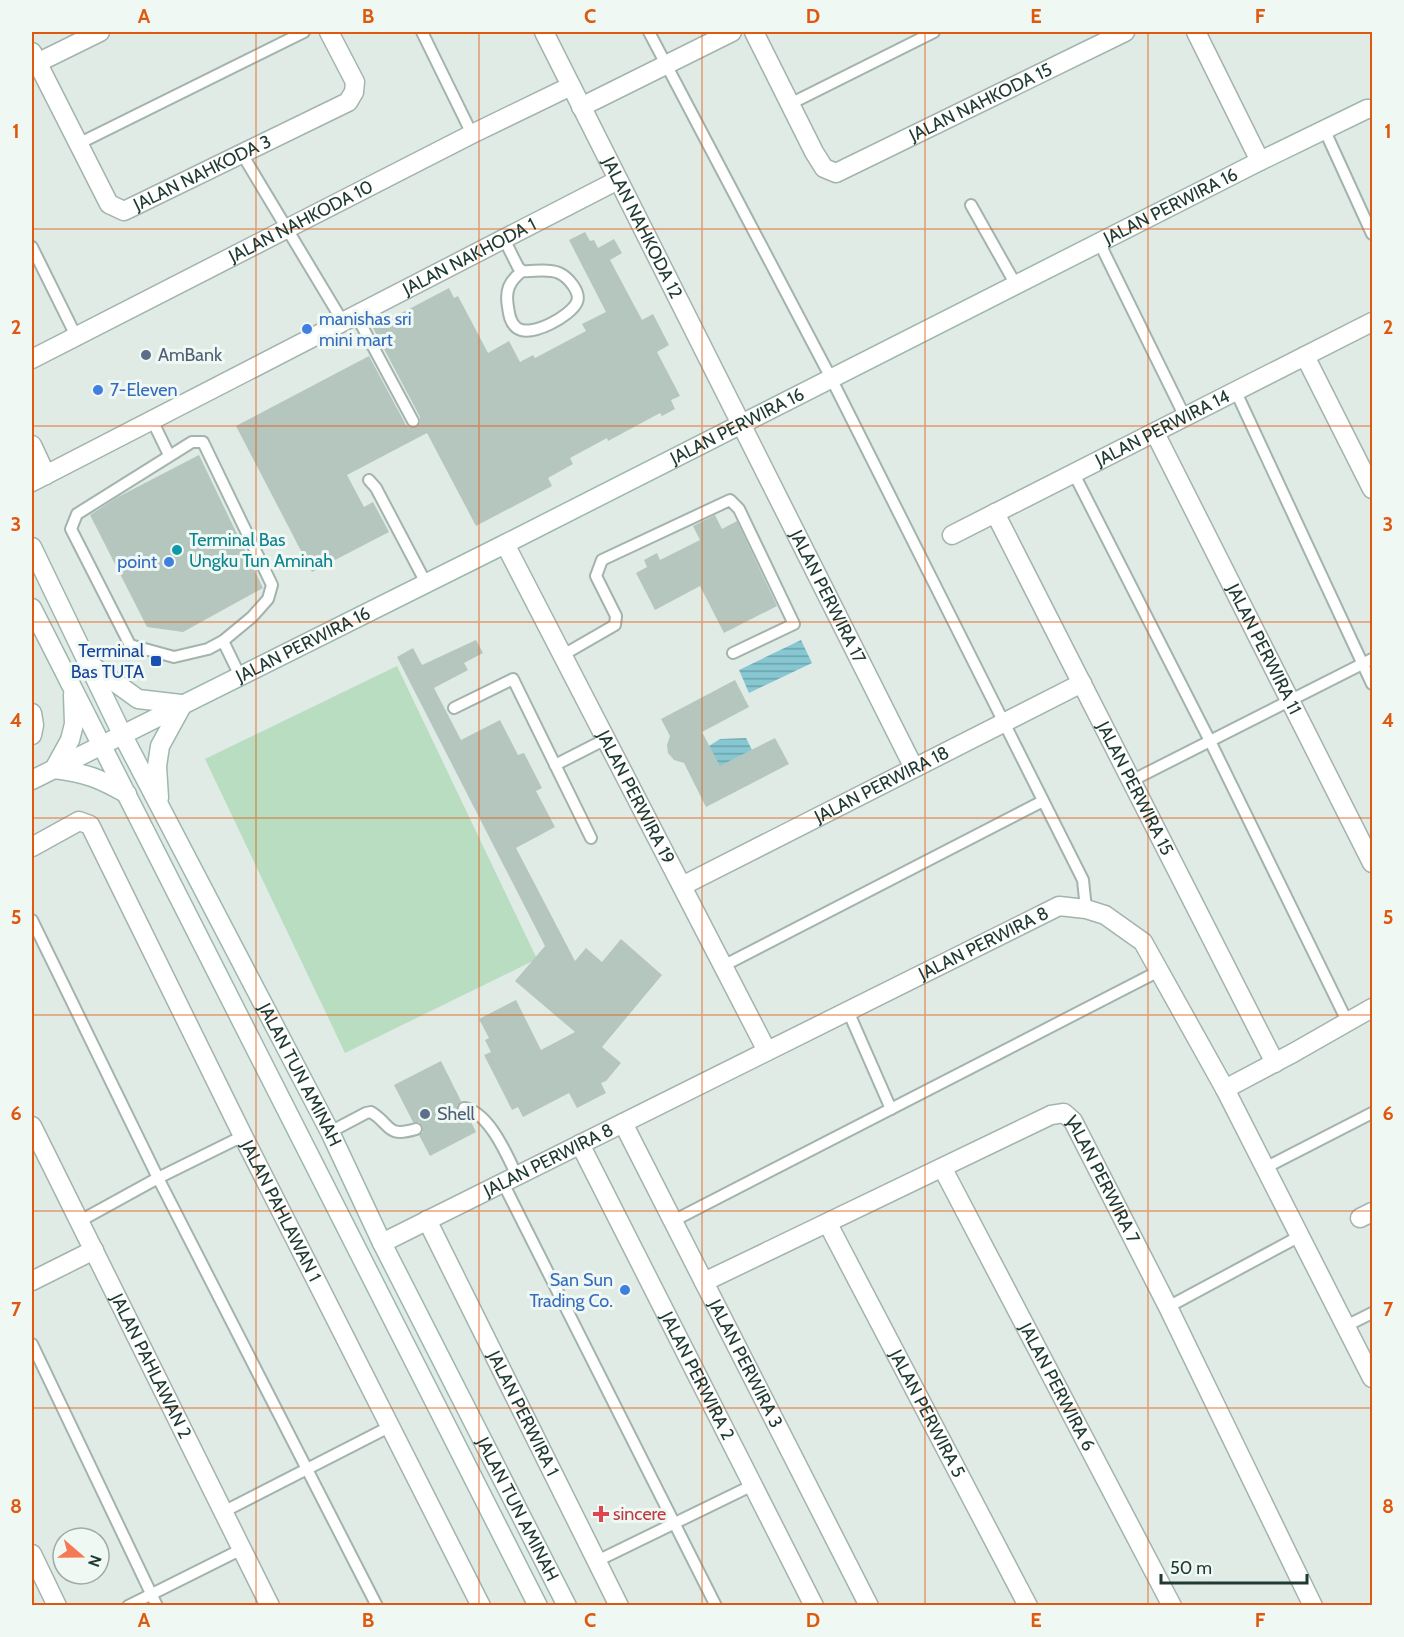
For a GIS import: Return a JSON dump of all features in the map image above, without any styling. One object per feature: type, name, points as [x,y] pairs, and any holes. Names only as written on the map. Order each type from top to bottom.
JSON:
[{"type":"street","points":[[34,57],[100,32]]},
{"type":"street","name":"JALAN NAHKODA 3","points":[[34,57],[109,204],[124,211],[348,102],[354,92],[355,82],[329,32]]},
{"type":"street","name":"JALAN NAHKODA 12","points":[[544,32],[742,423]]},
{"type":"street","points":[[581,107],[732,32]]},
{"type":"street","points":[[754,32],[790,104]]},
{"type":"street","name":"JALAN NAHKODA 15","points":[[790,104],[824,168],[836,173],[1125,32]]},
{"type":"street","points":[[1196,32],[1260,161]]},
{"type":"street","name":"JALAN NAHKODA 10","points":[[32,359],[472,134],[571,86]]},
{"type":"street","name":"JALAN PERWIRA 16","points":[[32,780],[506,544],[1260,161],[1367,109],[1372,109]]},
{"type":"street","name":"JALAN NAKHODA 1","points":[[39,478],[618,180]]},
{"type":"street","name":"JALAN PERWIRA 14","points":[[952,535],[1372,322]]},
{"type":"street","points":[[1305,356],[1372,489]]},
{"type":"street","name":"JALAN PERWIRA 17","points":[[742,423],[914,768]]},
{"type":"street","name":"JALAN PERWIRA 11","points":[[1155,433],[1372,863]]},
{"type":"street","points":[[32,445],[39,478]]},
{"type":"street","name":"JALAN PERWIRA 15","points":[[995,513],[1275,1063]]},
{"type":"street","name":"JALAN PERWIRA 19","points":[[506,544],[767,1052]]},
{"type":"street","name":"JALAN TUN AMINAH","points":[[32,547],[122,734],[330,1132],[382,1243],[567,1605]]},
{"type":"street","name":"JALAN TUN AMINAH","points":[[32,608],[538,1605]]},
{"type":"street","points":[[87,662],[138,699],[183,704],[160,746],[157,766],[162,810]]},
{"type":"street","name":"JALAN PERWIRA 18","points":[[682,886],[1082,683]]},
{"type":"street","points":[[72,686],[74,724],[70,740],[54,769],[86,773],[102,779],[127,794]]},
{"type":"street","points":[[32,714],[34,725],[32,735]]},
{"type":"street","name":"JALAN PAHLAWAN 1","points":[[32,847],[79,821],[90,825],[243,1136],[482,1605]]},
{"type":"street","name":"JALAN PERWIRA 8","points":[[382,1243],[1059,906],[1086,909],[1105,915],[1143,942],[1225,1089],[1372,1378]]},
{"type":"street","points":[[1225,1089],[1372,1008]]},
{"type":"street","name":"JALAN PERWIRA 7","points":[[704,1282],[1051,1116],[1064,1113],[1073,1121],[1168,1307],[1313,1605]]},
{"type":"street","name":"JALAN PERWIRA 3","points":[[623,1123],[869,1605]]},
{"type":"street","name":"JALAN PAHLAWAN 2","points":[[32,1126],[270,1605]]},
{"type":"street","name":"JALAN PERWIRA 2","points":[[580,1144],[814,1605]]},
{"type":"street","name":"JALAN PERWIRA 6","points":[[943,1169],[1172,1605]]},
{"type":"street","name":"JALAN PERWIRA 1","points":[[427,1220],[619,1605]]},
{"type":"street","name":"JALAN PERWIRA 5","points":[[828,1224],[1028,1605]]},
{"type":"street","points":[[32,1281],[94,1250]]},
{"type":"street","points":[[32,1554],[57,1605]]},
{"type":"lane","points":[[78,144],[304,32]]},
{"type":"lane","points":[[422,32],[472,134]]},
{"type":"lane","points":[[649,32],[831,378],[1083,880],[1086,909]]},
{"type":"lane","points":[[790,104],[934,32]]},
{"type":"lane","points":[[1325,131],[1372,234]]},
{"type":"lane","points":[[242,154],[287,228],[350,318],[413,421]]},
{"type":"lane","points":[[971,205],[1016,285]]},
{"type":"lane","points":[[504,238],[522,271],[557,272],[566,276],[578,297],[571,311],[539,328],[526,331],[517,328],[509,317],[507,289],[512,280],[522,271]]},
{"type":"lane","points":[[1099,242],[1185,417]]},
{"type":"lane","points":[[32,247],[76,336]]},
{"type":"lane","points":[[1236,392],[1367,662],[1372,684]]},
{"type":"lane","points":[[152,420],[169,455]]},
{"type":"lane","points":[[192,442],[203,442],[272,585],[268,599],[252,617],[223,641],[208,649],[174,657],[130,645],[71,529],[77,514],[192,442]]},
{"type":"lane","points":[[1074,474],[1210,741],[1347,1021]]},
{"type":"lane","points":[[369,480],[376,488],[426,584]]},
{"type":"lane","points":[[563,655],[615,625],[616,616],[596,576],[602,560],[730,500],[739,509],[794,624],[733,653]]},
{"type":"lane","points":[[223,641],[240,676]]},
{"type":"lane","points":[[1131,781],[1367,662]]},
{"type":"lane","points":[[454,708],[513,679],[591,838]]},
{"type":"lane","points":[[555,765],[606,739]]},
{"type":"lane","points":[[723,966],[1043,801]]},
{"type":"lane","points":[[32,920],[158,1178],[377,1605]]},
{"type":"lane","points":[[673,1221],[1159,971]]},
{"type":"lane","points":[[848,1011],[891,1109]]},
{"type":"lane","points":[[464,1108],[471,1109],[487,1123],[510,1179],[716,1605]]},
{"type":"lane","points":[[330,1132],[371,1112],[392,1130],[403,1133],[416,1129]]},
{"type":"lane","points":[[1265,1168],[1372,1113]]},
{"type":"lane","points":[[78,1222],[158,1178],[243,1136]]},
{"type":"lane","points":[[1168,1307],[1300,1236]]},
{"type":"lane","points":[[1346,1326],[1372,1313]]},
{"type":"lane","points":[[32,1344],[157,1605]]},
{"type":"lane","points":[[223,1512],[391,1426]]},
{"type":"lane","points":[[597,1562],[753,1485]]},
{"type":"lane","points":[[128,1605],[242,1549]]},
{"type":"green space","points":[[397,666],[537,959],[345,1053],[205,759]]},
{"type":"water","points":[[801,640],[812,663],[749,693],[739,670]]},
{"type":"water","points":[[746,738],[752,750],[719,767],[709,746],[720,739]]},
{"type":"building","points":[[585,232],[590,241],[594,240],[598,248],[614,239],[622,253],[610,260],[642,320],[653,314],[669,345],[657,352],[680,396],[671,400],[675,409],[662,416],[660,413],[570,458],[573,464],[548,478],[552,486],[476,526],[427,433],[347,475],[364,507],[373,502],[389,532],[312,572],[236,426],[369,356],[406,425],[412,428],[417,427],[420,417],[373,328],[449,288],[454,298],[458,296],[488,353],[509,341],[520,362],[533,355],[535,358],[586,331],[582,324],[606,312],[569,240]]},
{"type":"building","name":"Terminal Bas Ungku Tun Aminah","points":[[199,455],[263,588],[183,632],[147,627],[90,515],[116,498]]},
{"type":"building","points":[[715,515],[722,529],[737,521],[777,606],[724,633],[700,586],[655,610],[636,573],[647,567],[644,560],[657,553],[660,560],[700,540],[693,526]]},
{"type":"building","points":[[476,640],[483,653],[464,663],[468,670],[434,688],[461,740],[500,720],[518,755],[524,753],[542,788],[536,791],[555,827],[516,848],[575,961],[586,948],[602,962],[621,939],[662,975],[602,1047],[621,1063],[606,1081],[601,1083],[606,1093],[577,1108],[569,1093],[523,1117],[518,1107],[512,1110],[484,1055],[491,1052],[485,1040],[489,1038],[479,1019],[516,1000],[541,1050],[575,1032],[515,981],[545,946],[397,657],[413,648],[422,665]]},
{"type":"building","points":[[735,680],[749,707],[702,732],[720,766],[775,738],[789,764],[706,807],[684,763],[674,760],[668,753],[667,745],[670,736],[661,719]]},
{"type":"building","points":[[441,1061],[461,1101],[457,1106],[458,1112],[469,1118],[476,1132],[430,1156],[419,1135],[423,1132],[423,1127],[419,1122],[413,1122],[394,1085]]},
{"type":"place","name":"manishas sri mini mart","points":[[307,329]]},
{"type":"place","name":"AmBank","points":[[146,355]]},
{"type":"place","name":"7-Eleven","points":[[98,390]]},
{"type":"place","name":"Terminal Bas Ungku Tun Aminah","points":[[177,550]]},
{"type":"place","name":"point","points":[[169,562]]},
{"type":"place","name":"Terminal Bas TUTA","points":[[156,661]]},
{"type":"place","name":"Shell","points":[[425,1114]]},
{"type":"place","name":"San Sun Trading Co.","points":[[625,1290]]},
{"type":"place","name":"sincere","points":[[601,1514]]}]
